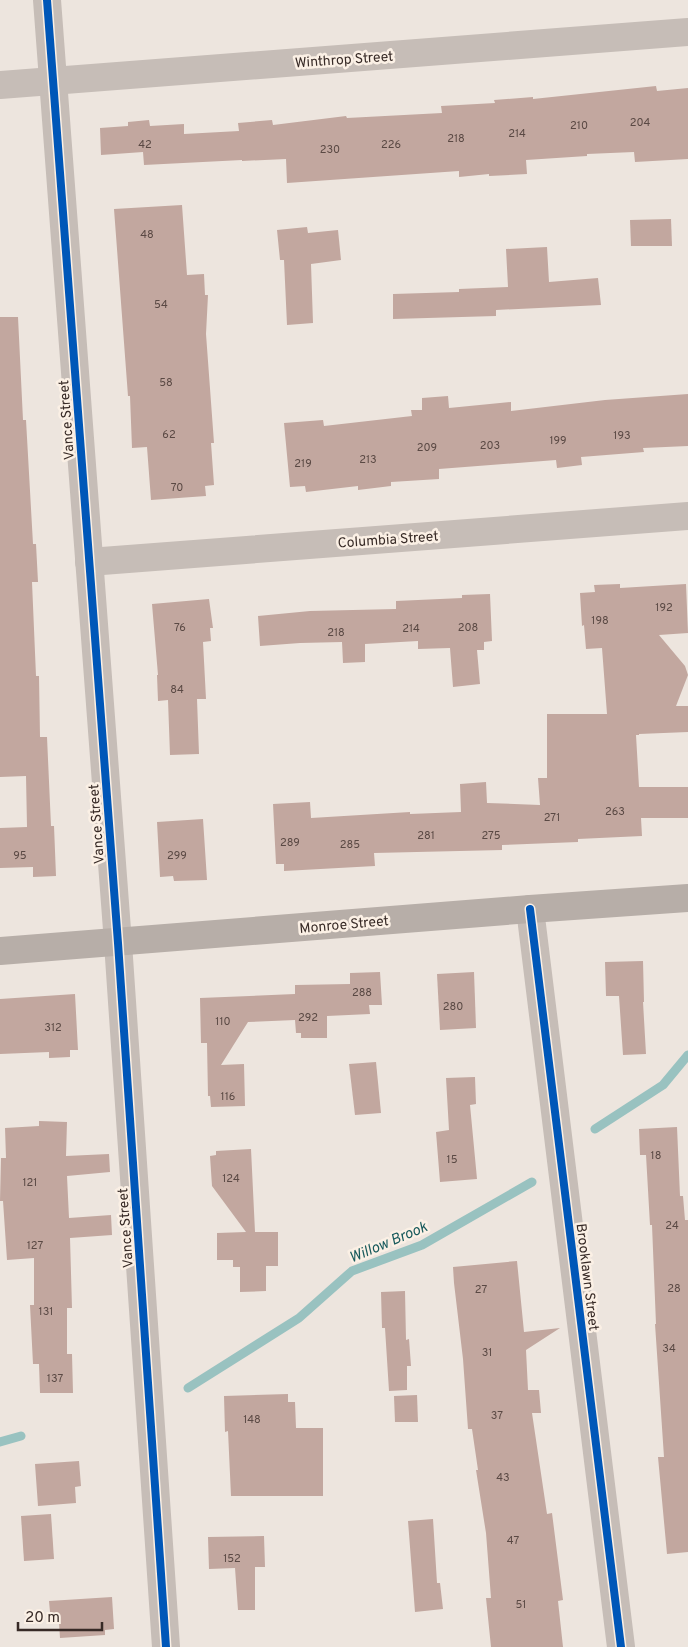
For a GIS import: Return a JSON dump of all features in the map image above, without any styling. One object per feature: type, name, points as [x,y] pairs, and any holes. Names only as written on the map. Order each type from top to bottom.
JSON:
[{"type":"street","name":"Vance Street","points":[[47,0],[118,943],[166,1647]]},
{"type":"street","name":"Winthrop Street","points":[[0,85],[688,32]]},
{"type":"street","name":"Columbia Street","points":[[89,562],[688,516]]},
{"type":"street","name":"Monroe Street","points":[[0,951],[688,898]]},
{"type":"street","name":"Brooklawn Street","points":[[530,909],[621,1647]]},
{"type":"building","points":[[656,86],[657,91],[688,88],[688,159],[635,162],[634,152],[587,154],[587,156],[526,160],[527,174],[489,176],[489,174],[459,177],[459,171],[287,183],[286,159],[144,165],[143,152],[101,155],[100,128],[128,126],[128,122],[149,120],[150,126],[184,124],[184,134],[239,131],[238,123],[272,120],[273,125],[346,116],[347,118],[442,113],[441,106],[495,103],[494,100],[533,97],[533,99]]},
{"type":"building","points":[[182,205],[187,275],[204,274],[205,295],[208,295],[206,334],[214,443],[211,443],[214,485],[205,486],[206,496],[151,500],[147,447],[132,448],[130,396],[128,396],[114,209]]},
{"type":"building","points":[[671,219],[672,246],[631,246],[630,220]]},
{"type":"building","points":[[307,227],[308,233],[338,230],[341,260],[311,264],[313,323],[287,325],[284,260],[280,260],[277,230]]},
{"type":"building","points":[[547,247],[549,282],[598,278],[601,305],[496,310],[496,316],[393,319],[393,294],[459,292],[459,289],[508,287],[506,249]]},
{"type":"building","points":[[0,317],[18,317],[23,420],[26,420],[33,544],[36,544],[38,582],[32,582],[36,676],[39,676],[40,737],[47,737],[51,826],[54,826],[56,876],[33,877],[33,867],[0,868],[0,828],[27,827],[26,776],[0,777]]},
{"type":"building","points":[[688,394],[688,446],[643,448],[644,452],[581,457],[582,465],[557,468],[556,460],[439,469],[439,479],[391,482],[391,486],[358,490],[358,486],[306,492],[305,486],[290,487],[284,423],[323,420],[324,426],[412,416],[411,410],[422,410],[422,398],[448,396],[449,408],[511,402],[511,411],[605,400]]},
{"type":"building","points":[[620,584],[620,588],[686,584],[688,633],[659,635],[685,666],[688,675],[676,706],[688,706],[688,732],[636,735],[639,787],[688,787],[688,818],[641,818],[642,836],[578,839],[578,842],[502,845],[502,850],[374,853],[375,866],[284,871],[284,864],[276,864],[273,804],[310,802],[311,818],[410,812],[410,814],[461,812],[460,784],[486,782],[487,803],[540,805],[538,778],[547,778],[547,714],[607,714],[602,648],[586,649],[584,625],[582,626],[580,593],[595,592],[594,585]]},
{"type":"building","points":[[490,594],[492,641],[484,642],[484,650],[477,650],[480,684],[453,687],[450,648],[418,649],[418,641],[365,644],[365,662],[343,663],[342,642],[260,646],[258,616],[310,611],[396,609],[396,601],[462,598],[462,595]]},
{"type":"building","points":[[209,599],[213,628],[210,628],[211,641],[203,642],[206,699],[197,699],[199,754],[170,755],[168,700],[158,701],[158,675],[152,604]]},
{"type":"building","points":[[203,819],[207,880],[174,881],[173,876],[160,877],[157,822]]},
{"type":"building","points":[[643,961],[646,1054],[623,1055],[619,996],[606,996],[605,962]]},
{"type":"building","points":[[380,972],[382,1005],[369,1005],[370,1014],[327,1016],[327,1038],[301,1038],[301,1033],[296,1033],[295,1020],[248,1022],[221,1065],[244,1064],[245,1106],[211,1107],[210,1096],[208,1096],[207,1043],[201,1043],[200,998],[295,994],[295,985],[350,984],[350,973]]},
{"type":"building","points":[[474,972],[476,1028],[440,1030],[437,974]]},
{"type":"building","points":[[75,994],[78,1050],[70,1050],[70,1057],[49,1058],[49,1052],[0,1054],[0,999]]},
{"type":"building","points":[[376,1062],[381,1113],[355,1115],[349,1064]]},
{"type":"building","points":[[475,1077],[476,1104],[470,1105],[477,1179],[440,1182],[436,1132],[449,1130],[446,1078]]},
{"type":"building","points":[[39,1121],[67,1122],[66,1156],[109,1154],[110,1172],[67,1176],[69,1218],[111,1215],[112,1235],[70,1238],[72,1308],[67,1308],[67,1354],[72,1354],[73,1393],[40,1393],[39,1364],[33,1364],[30,1305],[34,1305],[34,1258],[7,1260],[3,1201],[0,1201],[1,1158],[6,1158],[5,1128],[39,1126]]},
{"type":"building","points":[[677,1127],[680,1196],[683,1196],[685,1220],[688,1220],[688,1552],[667,1554],[658,1457],[664,1457],[655,1324],[652,1225],[650,1225],[646,1155],[640,1155],[639,1129]]},
{"type":"building","points":[[251,1149],[255,1232],[278,1232],[278,1266],[266,1266],[266,1291],[240,1292],[240,1267],[233,1267],[233,1260],[217,1260],[217,1233],[246,1232],[212,1186],[210,1156],[216,1155],[216,1151]]},
{"type":"building","points":[[517,1261],[524,1332],[560,1328],[526,1350],[528,1390],[539,1390],[541,1413],[532,1413],[547,1514],[552,1513],[563,1600],[558,1601],[563,1647],[491,1647],[486,1598],[491,1598],[486,1533],[476,1470],[478,1470],[472,1429],[468,1429],[453,1267]]},
{"type":"building","points":[[405,1291],[406,1340],[409,1339],[411,1366],[407,1366],[407,1390],[389,1391],[385,1328],[382,1328],[381,1292]]},
{"type":"building","points":[[288,1394],[288,1402],[295,1402],[296,1428],[323,1428],[323,1496],[231,1496],[228,1431],[225,1432],[224,1396]]},
{"type":"building","points":[[417,1395],[418,1422],[395,1422],[394,1396]]},
{"type":"building","points":[[79,1461],[81,1486],[75,1487],[76,1503],[38,1506],[35,1464]]},
{"type":"building","points":[[51,1514],[54,1559],[24,1561],[21,1516]]},
{"type":"building","points":[[433,1519],[437,1583],[440,1583],[443,1609],[415,1612],[408,1521]]},
{"type":"building","points":[[264,1536],[265,1567],[255,1567],[255,1610],[238,1610],[235,1568],[209,1569],[208,1537]]},
{"type":"building","points":[[112,1597],[114,1629],[105,1630],[105,1635],[60,1638],[59,1623],[51,1623],[49,1601]]},
{"type":"waterway","name":"Willow Brook","points":[[595,1129],[663,1085],[688,1055]]},
{"type":"waterway","name":"Willow Brook","points":[[188,1388],[299,1318],[352,1271],[422,1245],[532,1182]]},
{"type":"waterway","name":"Willow Brook","points":[[0,1442],[21,1436]]},
{"type":"cycle path","points":[[47,0],[118,943],[166,1647]]},
{"type":"cycle path","points":[[530,909],[621,1647]]}]
